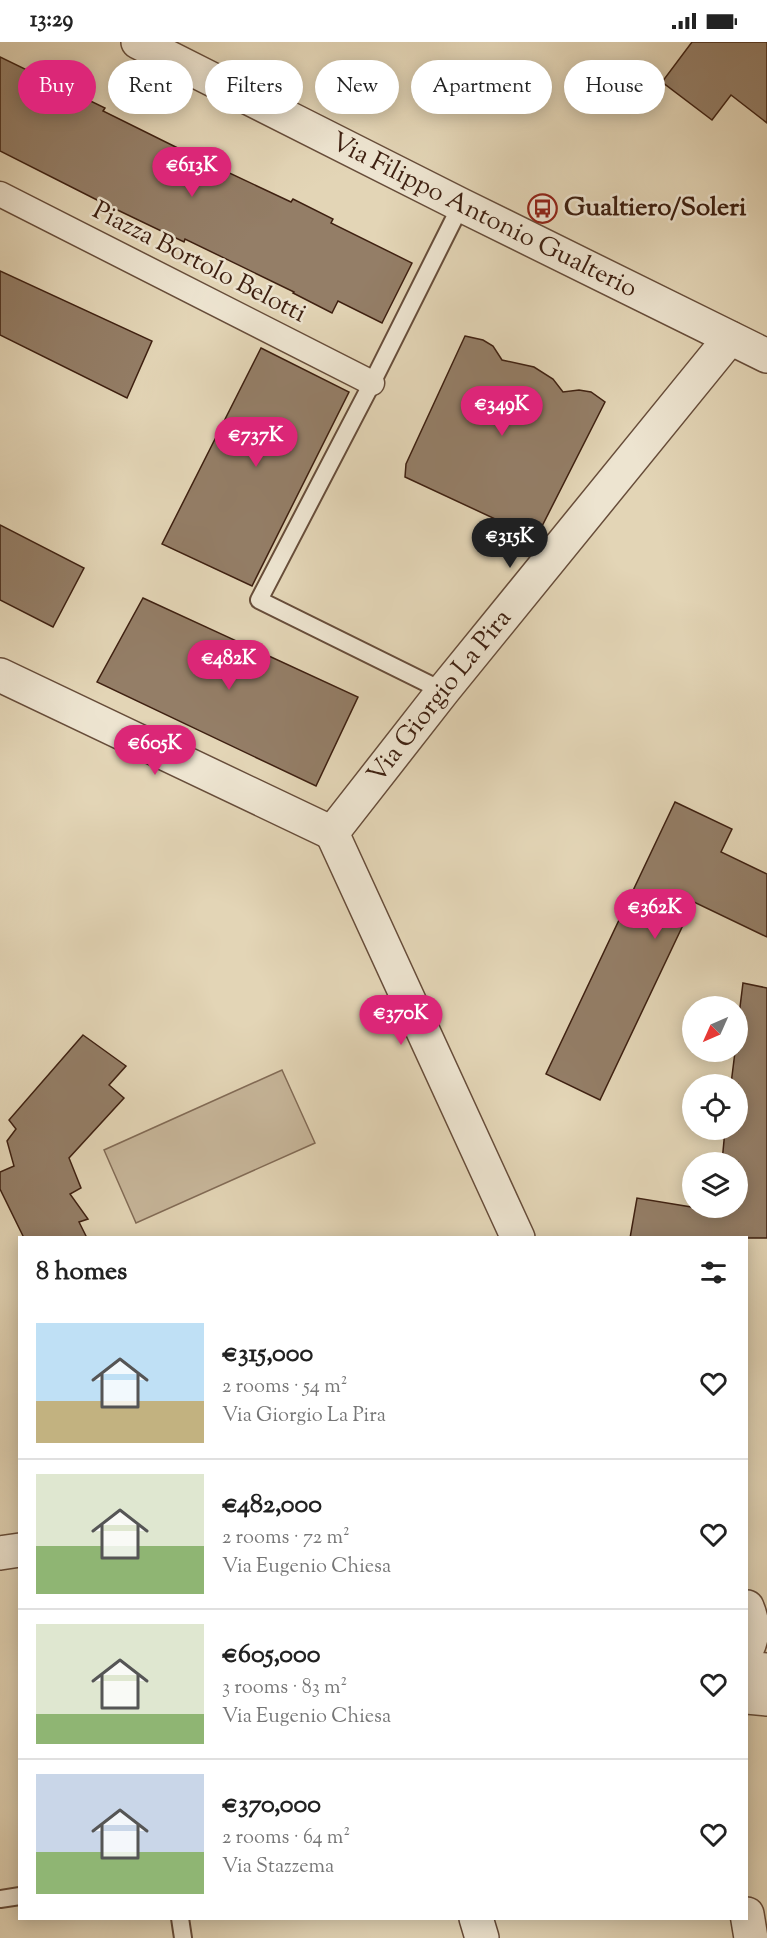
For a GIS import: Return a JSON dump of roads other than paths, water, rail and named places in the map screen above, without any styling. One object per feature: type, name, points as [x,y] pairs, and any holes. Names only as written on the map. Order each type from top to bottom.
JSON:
[{"type":"street","name":"Via Filippo Antonio Gualterio","points":[[138,42],[460,206],[767,356]]},
{"type":"street","name":"Piazza Bortolo Belotti","points":[[0,194],[372,383]]},
{"type":"street","name":"Via Giorgio La Pira","points":[[332,833],[443,691],[730,338]]},
{"type":"street","points":[[0,675],[332,833],[517,1236]]},
{"type":"street","points":[[0,1553],[18,1550]]},
{"type":"street","points":[[748,1647],[751,1641],[754,1612]]},
{"type":"street","points":[[748,1668],[767,1671]]},
{"type":"street","points":[[748,1697],[767,1699]]},
{"type":"street","points":[[477,1920],[482,1938]]},
{"type":"street","points":[[748,1920],[751,1938]]},
{"type":"lane","points":[[443,691],[259,600],[372,383],[460,206]]},
{"type":"lane","points":[[0,1899],[18,1896]]},
{"type":"lane","points":[[180,1920],[183,1938]]},
{"type":"place","name":"Gualtiero/Soleri","points":[[543,208]]}]
